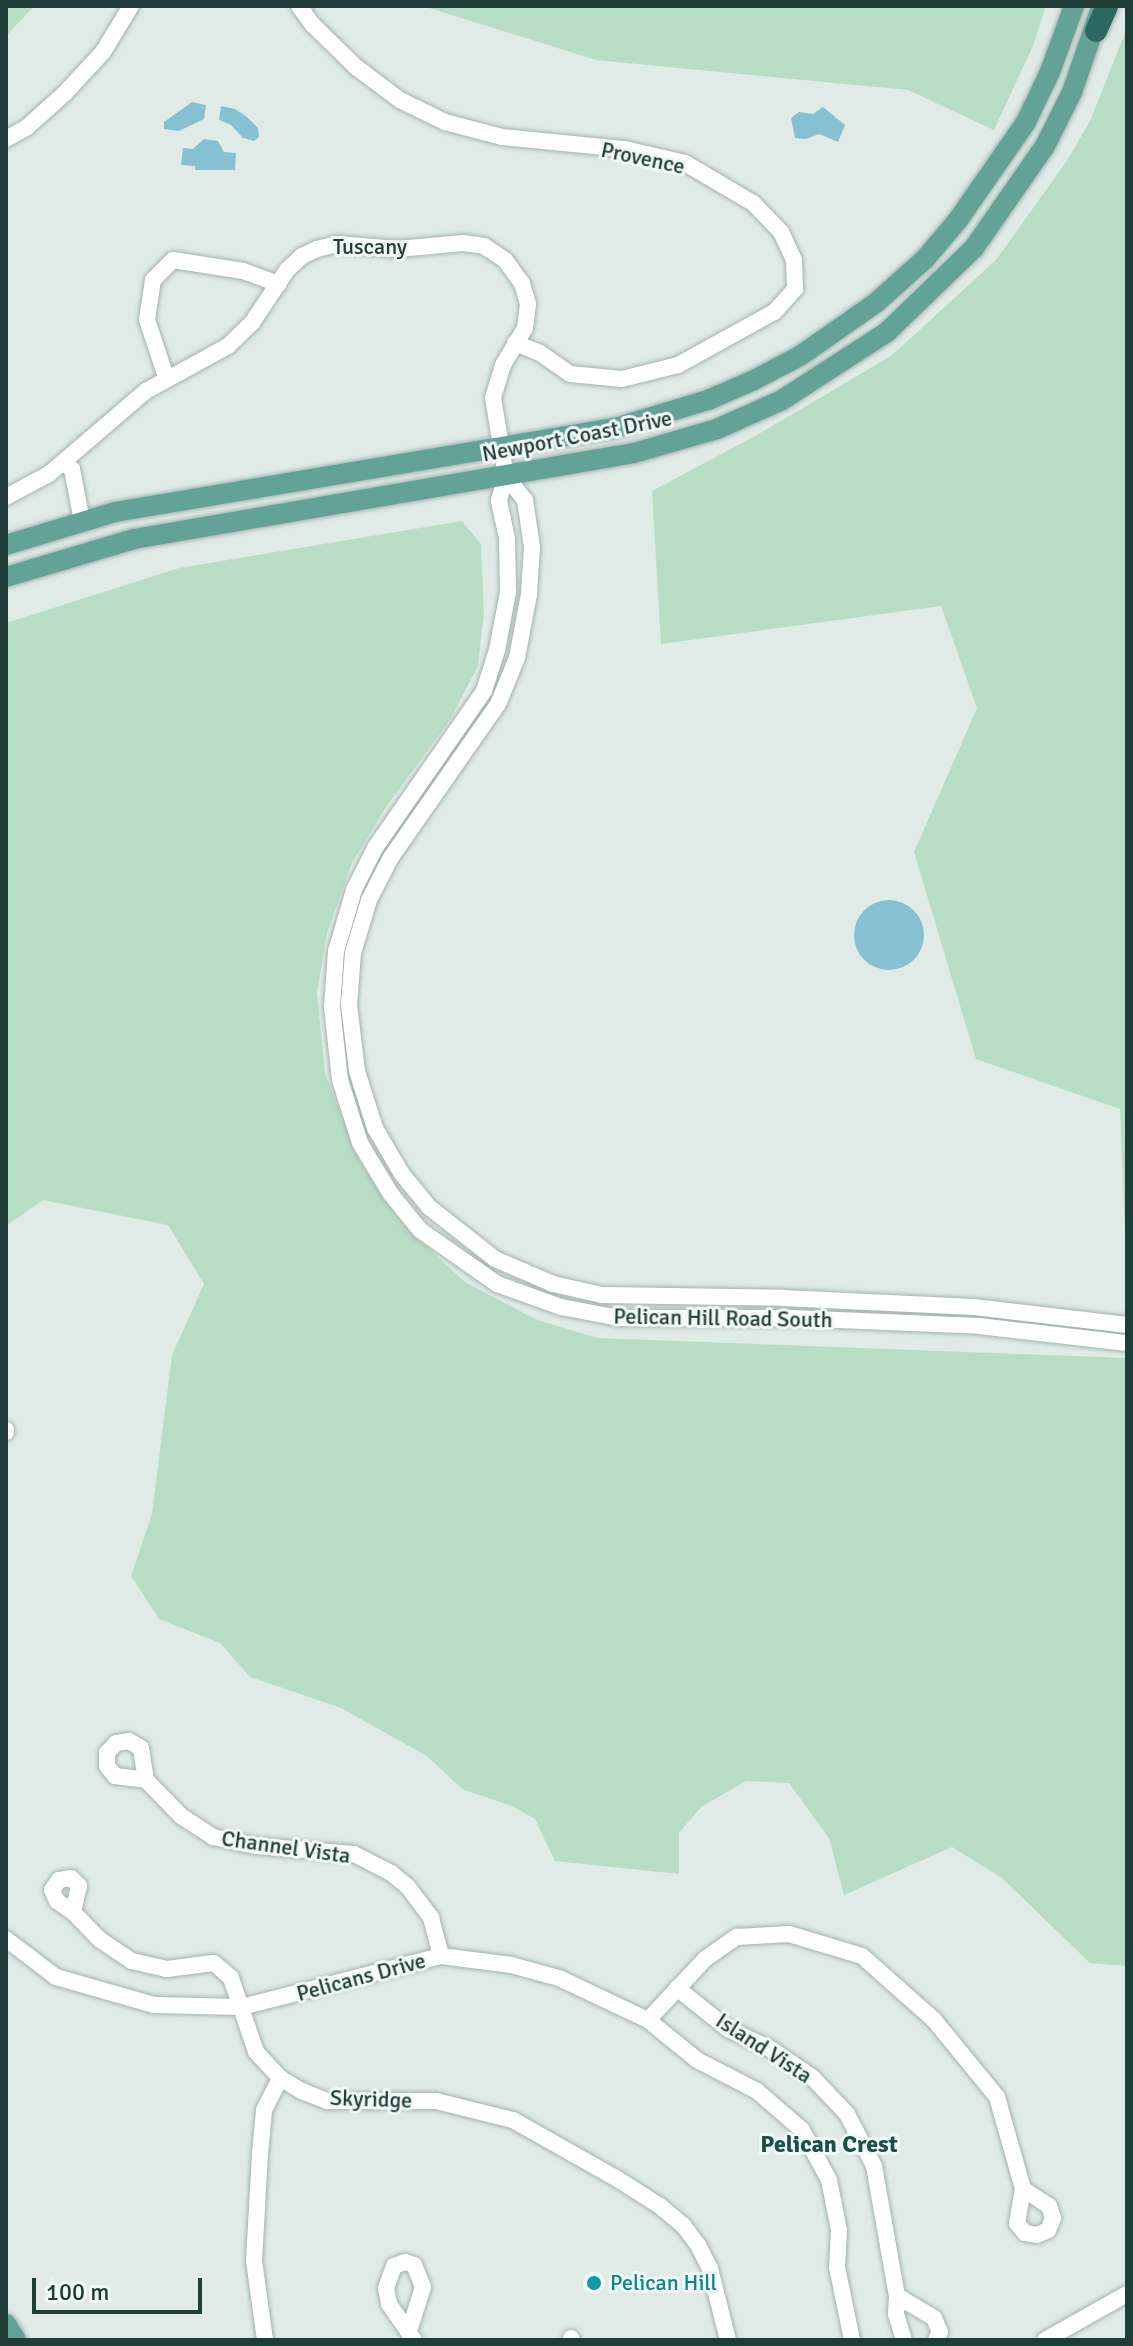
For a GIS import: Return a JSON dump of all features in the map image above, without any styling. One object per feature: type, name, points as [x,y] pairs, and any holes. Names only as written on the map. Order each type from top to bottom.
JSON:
[{"type":"highway","points":[[1096,31],[1107,6]]},
{"type":"main road","name":"Newport Coast Drive","points":[[6,545],[115,512],[615,428],[708,400],[800,356],[877,302],[925,259],[992,175],[1038,97],[1074,6]]},
{"type":"main road","name":"Newport Coast Drive","points":[[6,577],[134,539],[634,453],[717,429],[815,381],[887,332],[974,248],[1023,181],[1072,92],[1096,31],[1101,6]]},
{"type":"main road","points":[[6,2324],[16,2340]]},
{"type":"street","points":[[6,139],[26,128],[64,94],[103,52],[131,6]]},
{"type":"street","name":"Provence","points":[[299,6],[313,25],[356,67],[400,100],[445,122],[502,137],[625,149],[685,163],[753,203],[781,232],[794,260],[795,289],[774,312],[678,365],[622,379],[570,374],[540,353],[515,343]]},
{"type":"street","name":"Tuscany","points":[[6,497],[63,463],[166,377],[228,346],[252,323],[302,256],[337,244],[398,249],[463,243],[484,246],[516,272],[527,294],[527,317],[503,365],[493,397],[502,447]]},
{"type":"street","points":[[166,377],[147,320],[153,280],[173,260],[243,271],[279,284]]},
{"type":"street","name":"Pelican Hill Road South","points":[[502,447],[506,476],[499,501],[507,539],[508,592],[497,650],[484,691],[375,848],[354,890],[336,951],[332,1007],[340,1080],[360,1143],[390,1193],[420,1230],[456,1259],[497,1284],[561,1307],[620,1318],[791,1318],[979,1326],[1127,1343]]},
{"type":"street","points":[[63,463],[72,469],[82,521]]},
{"type":"street","name":"Pelican Hill Road South","points":[[506,476],[525,500],[532,547],[529,594],[517,658],[498,704],[390,859],[369,900],[353,953],[349,1005],[357,1071],[375,1128],[402,1174],[429,1207],[495,1259],[553,1284],[602,1295],[783,1298],[974,1307],[1127,1325]]},
{"type":"street","points":[[375,848],[390,859]]},
{"type":"street","points":[[1074,1337],[1076,1319]]},
{"type":"street","name":"Channel Vista","points":[[146,1780],[181,1816],[213,1837],[245,1845],[354,1854],[391,1873],[408,1887],[431,1918],[441,1956]]},
{"type":"street","points":[[73,1912],[99,1939],[132,1961],[167,1969],[214,1963],[231,1978],[256,2052],[280,2078],[264,2110],[259,2169],[254,2261],[265,2340]]},
{"type":"street","points":[[648,2020],[705,1959],[737,1937],[789,1934],[862,1956],[934,2020],[997,2097],[1023,2189]]},
{"type":"street","name":"Pelicans Drive","points":[[6,1939],[56,1977],[154,2005],[242,2007],[441,1956],[511,1965],[559,1978],[648,2020],[697,2060],[757,2091],[802,2130],[829,2180],[839,2230],[837,2267],[852,2340]]},
{"type":"street","name":"Island Vista","points":[[677,1988],[728,2029],[769,2048],[812,2077],[847,2114],[874,2166],[897,2296],[896,2314],[904,2340]]},
{"type":"street","name":"Skyridge","points":[[280,2078],[327,2101],[436,2101],[513,2120],[619,2180],[660,2206],[683,2225],[698,2245],[710,2269],[728,2340]]},
{"type":"street","points":[[1045,2340],[1127,2294]]},
{"type":"street","points":[[897,2296],[934,2318],[940,2332],[936,2340]]},
{"type":"green space","points":[[6,6],[34,6],[6,36]]},
{"type":"green space","points":[[423,6],[1046,6],[1033,46],[994,130],[908,90],[596,60]]},
{"type":"green space","points":[[1127,28],[1127,1289],[1120,1109],[976,1059],[914,852],[977,708],[941,606],[661,644],[652,491],[757,435],[891,356],[996,260],[1068,159],[1090,121]]},
{"type":"green space","points":[[462,521],[481,544],[484,613],[478,666],[450,720],[386,807],[352,863],[327,933],[317,993],[325,1074],[360,1162],[403,1225],[465,1282],[537,1320],[598,1338],[1127,1358],[1127,1966],[1090,1963],[1002,1878],[952,1847],[844,1895],[829,1838],[789,1783],[746,1781],[701,1807],[679,1833],[679,1874],[555,1861],[535,1819],[512,1806],[462,1789],[427,1756],[341,1708],[250,1677],[220,1643],[159,1619],[131,1576],[152,1514],[172,1355],[204,1284],[168,1225],[43,1200],[6,1226],[6,623],[179,568]]},
{"type":"water","points":[[192,102],[206,105],[204,119],[179,131],[164,129],[164,122]]},
{"type":"water","points":[[221,106],[235,109],[247,117],[258,128],[259,137],[254,141],[243,138],[231,125],[219,120]]},
{"type":"water","points":[[823,107],[845,125],[838,142],[819,134],[806,139],[795,138],[791,118],[799,112],[813,114]]},
{"type":"water","points":[[204,139],[218,141],[224,152],[236,153],[235,170],[195,170],[195,166],[181,165],[183,148],[193,149]]},
{"type":"water","points":[[896,900],[918,915],[924,935],[922,949],[914,960],[903,968],[882,970],[864,960],[856,949],[854,928],[864,910],[875,902]]},
{"type":"place","name":"Pelican Hill","points":[[594,2283]]},
{"type":"district","name":"Pelican Crest","points":[[829,2145]]}]
